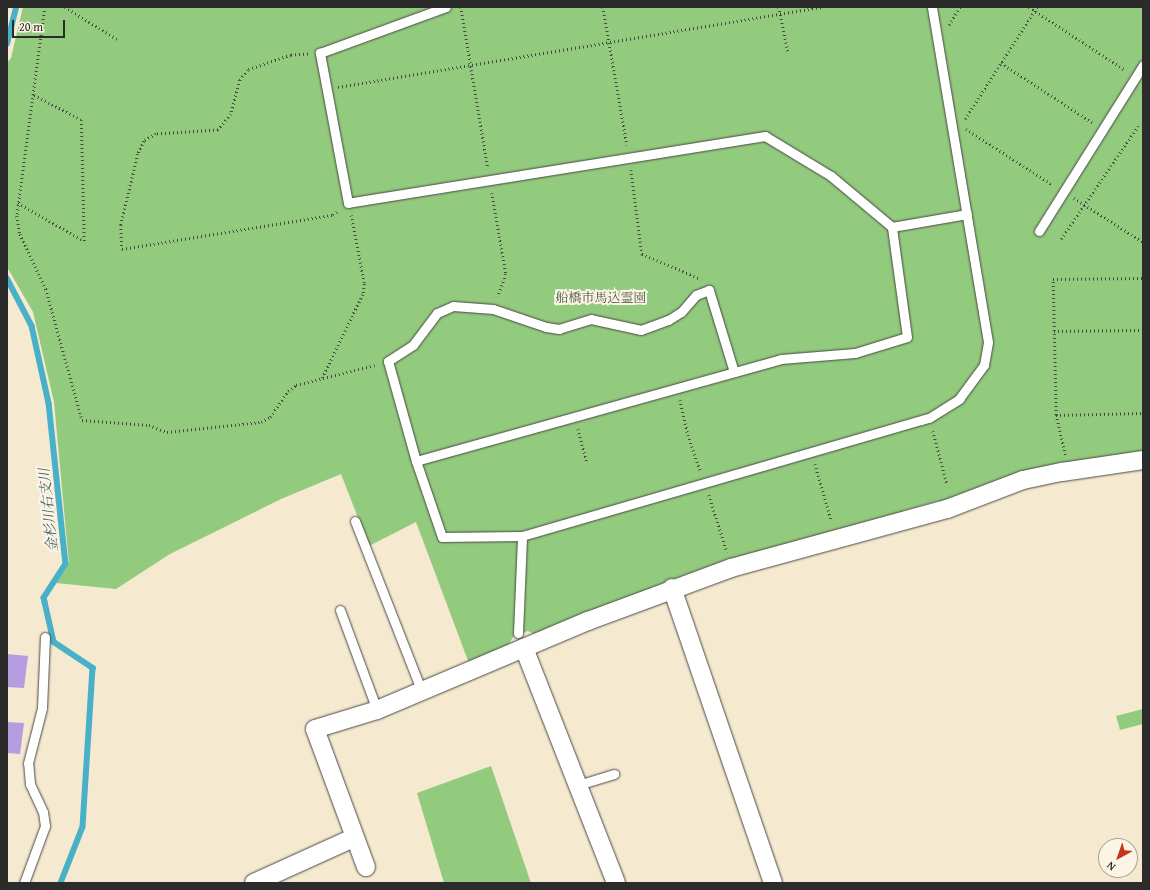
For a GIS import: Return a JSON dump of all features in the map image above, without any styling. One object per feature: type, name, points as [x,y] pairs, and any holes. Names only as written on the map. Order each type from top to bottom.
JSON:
[{"type":"street","points":[[366,867],[353,838],[315,729],[376,710],[422,692],[521,641],[672,588],[746,564],[947,509],[1023,480],[1062,472],[1143,460]]},
{"type":"street","points":[[672,588],[773,883]]},
{"type":"street","points":[[521,641],[616,883]]},
{"type":"street","points":[[254,883],[353,838]]},
{"type":"lane","points":[[416,461],[781,358],[855,353],[907,337],[892,227],[831,176],[764,136],[348,203],[320,53],[446,7]]},
{"type":"lane","points":[[734,372],[709,290],[696,295],[681,312],[668,320],[641,330],[591,320],[559,329],[546,327],[493,309],[453,306],[437,313],[413,346],[388,361],[416,461],[442,537],[522,536],[929,418],[959,399],[984,365],[988,342],[932,7]]},
{"type":"lane","points":[[1039,231],[1143,65]]},
{"type":"lane","points":[[892,227],[967,214]]},
{"type":"lane","points":[[354,521],[422,692]]},
{"type":"lane","points":[[521,641],[522,536]]},
{"type":"lane","points":[[340,610],[376,710]]},
{"type":"lane","points":[[24,883],[46,826],[43,812],[30,784],[28,763],[42,708],[45,637]]},
{"type":"lane","points":[[578,785],[614,774]]},
{"type":"path","points":[[45,7],[18,203],[20,234],[46,289],[82,420],[149,425],[167,432],[261,422],[270,417],[288,391],[296,385],[388,361]]},
{"type":"path","points":[[65,7],[117,39]]},
{"type":"path","points":[[461,7],[506,274],[493,309]]},
{"type":"path","points":[[603,7],[629,158],[642,254],[706,281]]},
{"type":"path","points":[[779,7],[788,52]]},
{"type":"path","points":[[327,89],[821,7]]},
{"type":"path","points":[[1029,7],[1135,77]]},
{"type":"path","points":[[954,137],[1037,7]]},
{"type":"path","points":[[320,53],[291,54],[248,70],[240,80],[231,114],[218,130],[156,134],[144,141],[138,154],[121,225],[122,249],[333,215],[348,203],[364,283],[363,293],[322,378]]},
{"type":"path","points":[[1001,63],[1102,129]]},
{"type":"path","points":[[18,203],[84,241],[81,120],[33,95]]},
{"type":"path","points":[[1061,240],[1138,126]]},
{"type":"path","points":[[1065,455],[1056,415],[1053,279],[1143,278]]},
{"type":"path","points":[[1054,331],[1143,330]]},
{"type":"path","points":[[677,388],[688,435],[706,483],[728,554]]},
{"type":"path","points":[[1056,415],[1143,413]]},
{"type":"path","points":[[575,416],[587,463]]},
{"type":"path","points":[[929,418],[947,484]]},
{"type":"path","points":[[812,452],[832,523]]},
{"type":"green space","name":"船橋市馬込霊園","points":[[23,7],[1143,7],[1143,456],[946,506],[938,501],[903,511],[897,520],[669,581],[536,635],[528,631],[513,637],[505,651],[470,666],[416,522],[369,546],[341,474],[281,499],[170,554],[116,589],[56,583],[69,564],[54,402],[33,312],[7,267],[7,63],[11,58]]},
{"type":"green space","points":[[1143,709],[1143,724],[1120,730],[1116,716]]},
{"type":"green space","points":[[491,766],[531,883],[444,883],[417,793]]},
{"type":"building","points":[[7,654],[28,656],[24,688],[7,687]]},
{"type":"building","points":[[7,722],[24,723],[20,754],[7,753]]},
{"type":"waterway","name":"金杉川右支川","points":[[7,44],[16,7]]},
{"type":"waterway","name":"金杉川右支川","points":[[7,278],[32,326],[49,403],[66,564],[44,598],[54,642],[93,668],[83,827],[61,883]]}]
